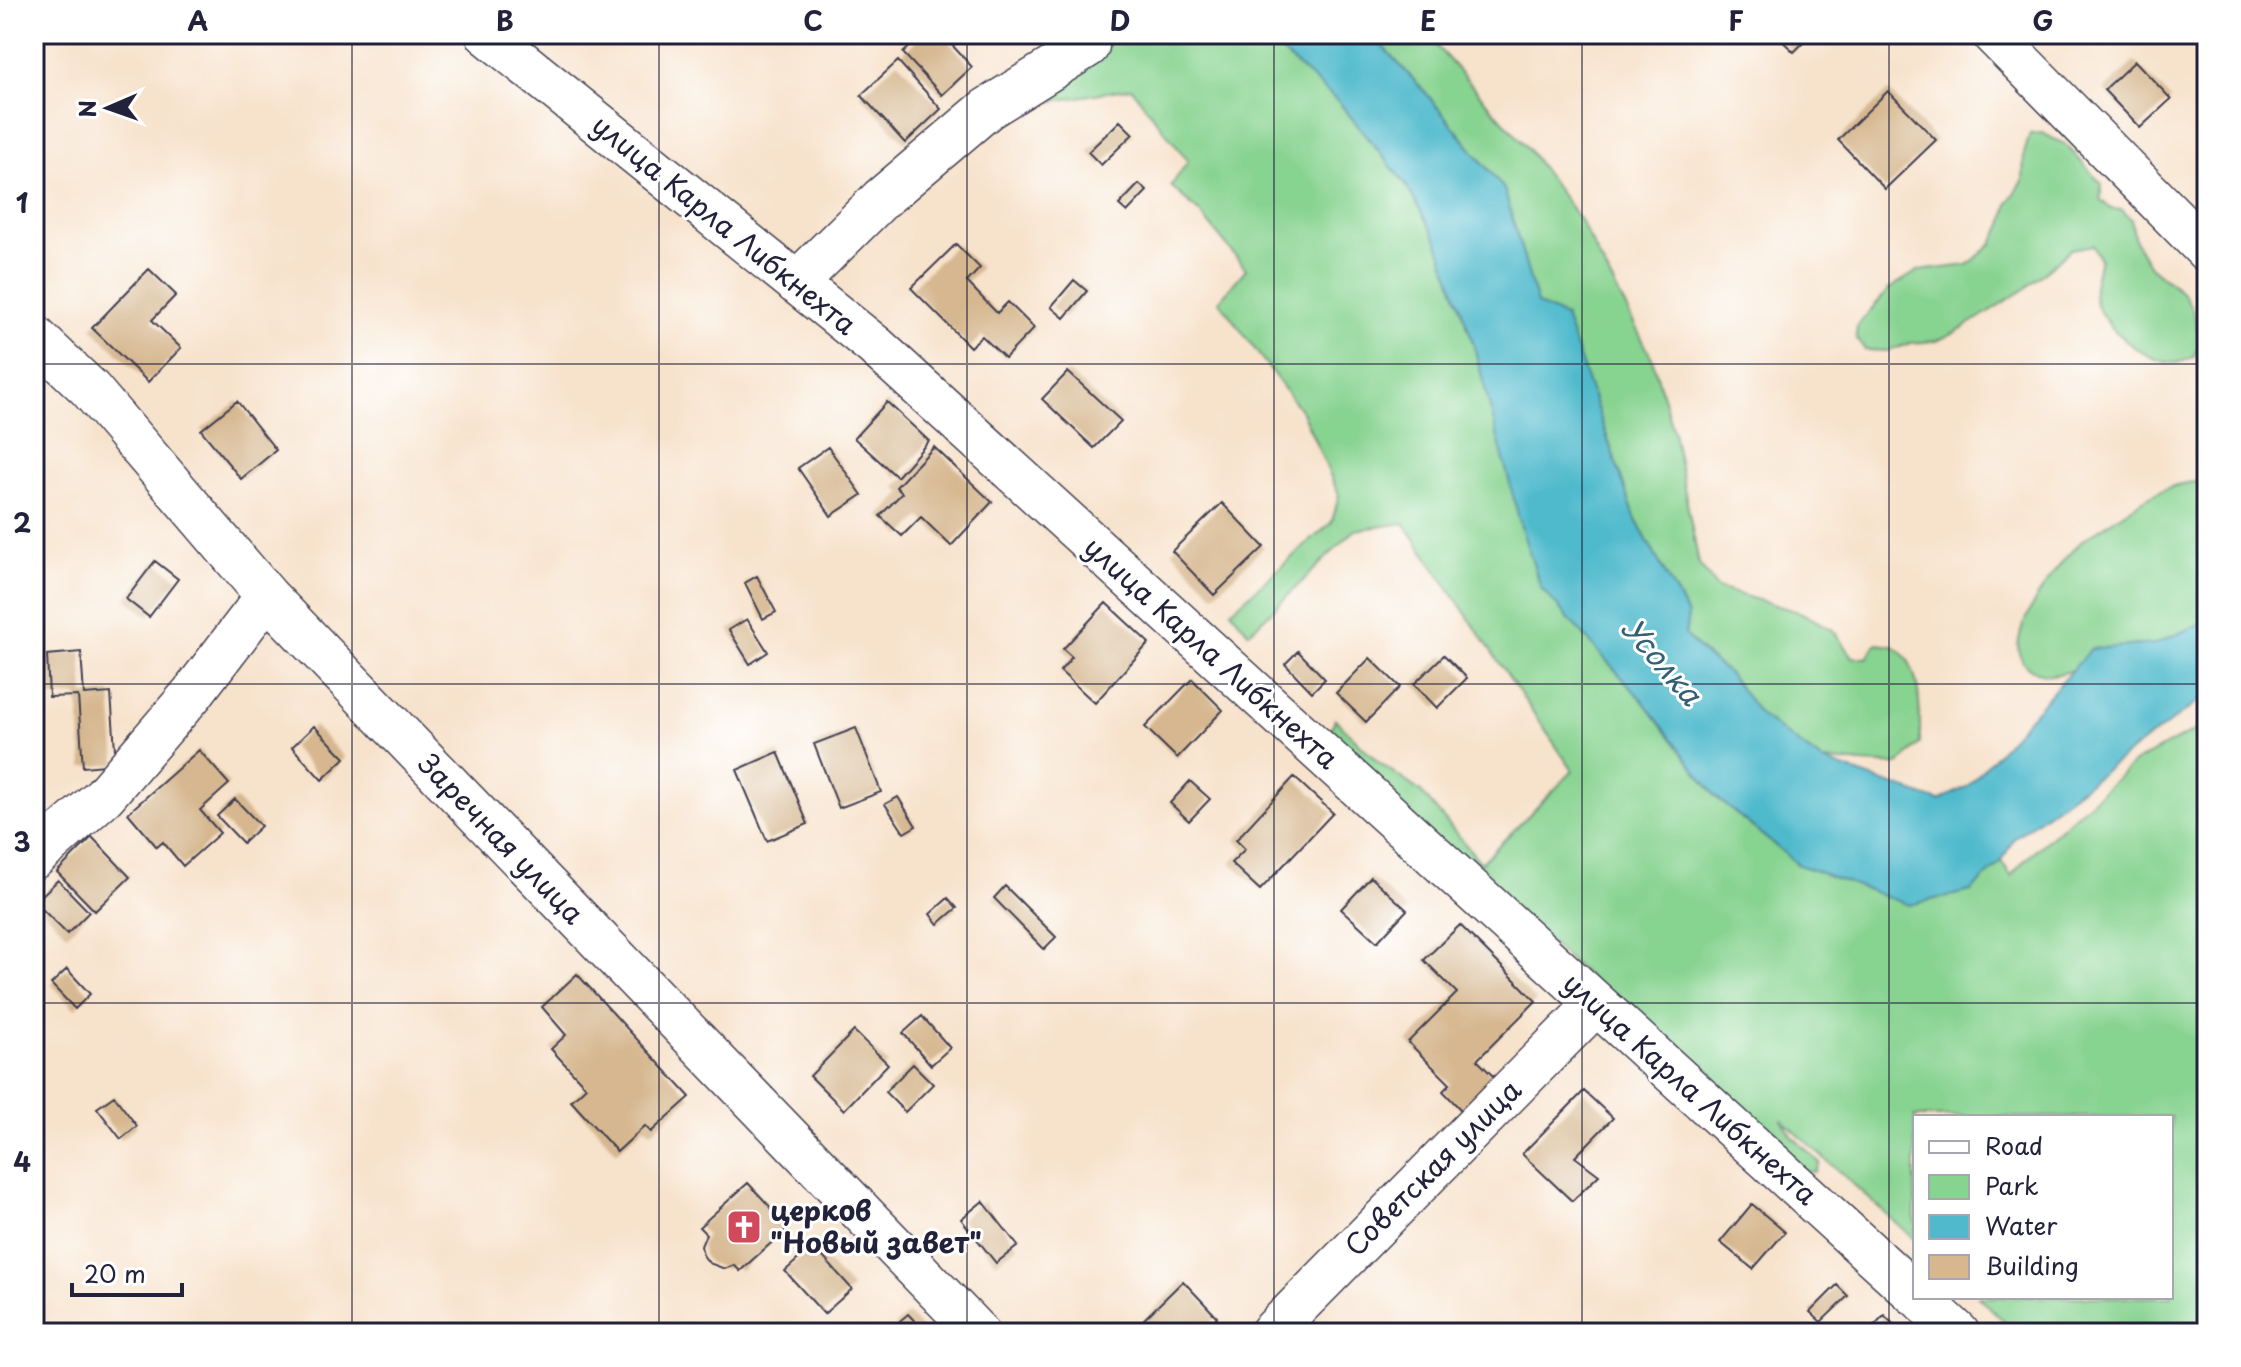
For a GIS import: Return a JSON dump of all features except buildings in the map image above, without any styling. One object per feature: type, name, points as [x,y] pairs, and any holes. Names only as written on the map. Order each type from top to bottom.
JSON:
[{"type":"street","name":"улица Карла Либкнехта","points":[[487,34],[875,346],[1913,1291]]},
{"type":"street","points":[[1993,34],[2207,251]]},
{"type":"street","points":[[796,283],[881,199],[987,109],[1088,46]]},
{"type":"street","name":"Заречная улица","points":[[34,336],[90,389],[267,596],[978,1333]]},
{"type":"street","points":[[34,858],[104,796],[192,694],[267,596]]},
{"type":"street","name":"Советская улица","points":[[1271,1333],[1596,1004]]},
{"type":"street","name":"улица Карла Либкнехта","points":[[1921,1299],[1958,1333]]},
{"type":"green space","points":[[1095,34],[1261,34],[1338,101],[1405,183],[1437,240],[1472,339],[1643,701],[1716,797],[1799,865],[1970,891],[2002,861],[2011,876],[2135,762],[2207,724],[2207,1333],[2017,1333],[1980,1299],[2173,1299],[2173,1115],[1913,1115],[1913,1238],[1781,1119],[1793,1137],[1820,1163],[1815,1172],[1804,1171],[1326,741],[1335,719],[1377,761],[1421,792],[1481,863],[1573,771],[1404,523],[1355,530],[1249,633],[1231,611],[1332,522],[1339,495],[1303,414],[1219,301],[1246,269],[1201,214],[1171,186],[1188,161],[1131,88],[1007,109]]},
{"type":"green space","points":[[1371,34],[1426,34],[1524,144],[1580,220],[1652,358],[1673,431],[1699,564],[1717,588],[1802,613],[1833,630],[1852,657],[1867,658],[1876,644],[1895,647],[1904,655],[1911,665],[1918,691],[1920,743],[1898,765],[1823,761],[1761,716],[1728,673],[1685,635],[1688,615],[1636,520],[1590,388],[1537,305],[1504,189],[1426,93]]},
{"type":"green space","points":[[2042,133],[2066,145],[2102,184],[2100,199],[2111,209],[2122,210],[2131,219],[2135,241],[2150,266],[2184,294],[2193,311],[2200,343],[2194,357],[2176,363],[2164,362],[2138,350],[2114,330],[2094,296],[2100,259],[2093,245],[2071,249],[2026,288],[1937,341],[1910,343],[1889,351],[1865,350],[1856,337],[1857,326],[1889,289],[1918,271],[1968,265],[1991,245],[2003,225],[2008,204],[2023,181],[2024,154],[2030,134]]},
{"type":"green space","points":[[2207,482],[2207,621],[2155,644],[2091,649],[2077,666],[2066,672],[2046,674],[2028,667],[2019,651],[2022,628],[2044,587],[2072,551],[2087,537],[2154,494],[2180,484]]},
{"type":"water","name":"Усолка","points":[[1261,34],[1371,34],[1426,93],[1504,189],[1537,304],[1565,317],[1636,520],[1688,615],[1685,635],[1728,673],[1761,716],[1823,761],[1939,801],[1968,786],[2091,649],[2155,644],[2207,621],[2207,695],[2014,838],[2002,861],[1971,891],[1909,905],[1799,865],[1716,797],[1643,701],[1541,588],[1523,534],[1472,339],[1437,240],[1405,183],[1338,101]]},
{"type":"place","name":"церков \"Новый завет\"","points":[[744,1227]]}]
